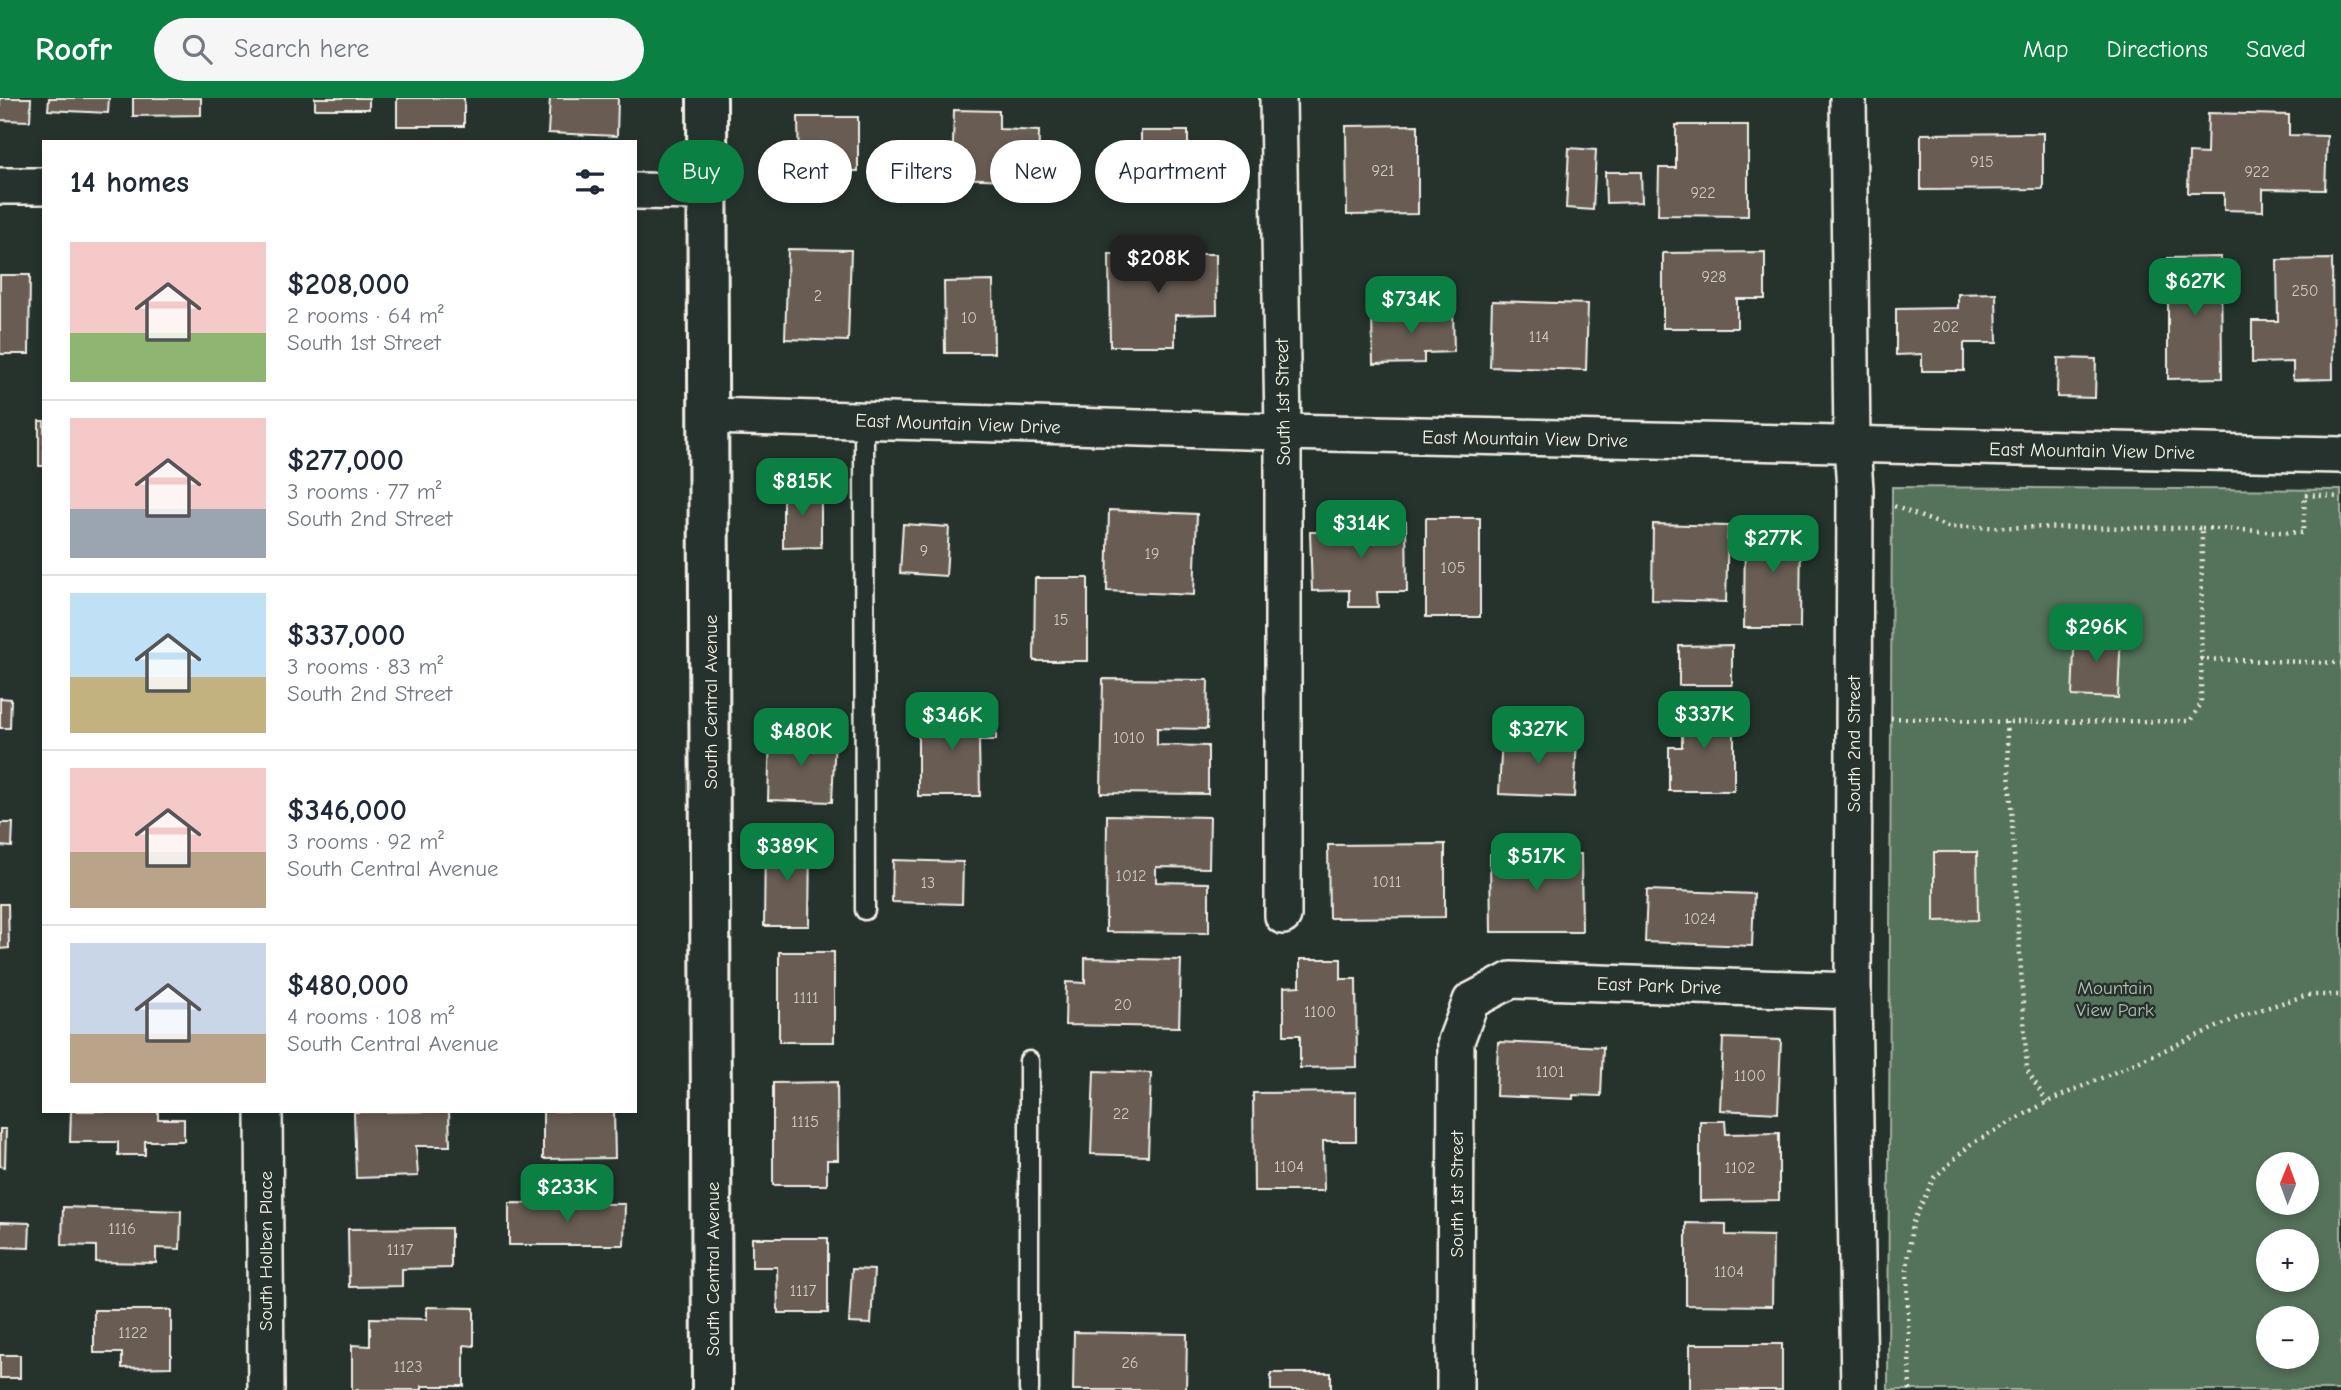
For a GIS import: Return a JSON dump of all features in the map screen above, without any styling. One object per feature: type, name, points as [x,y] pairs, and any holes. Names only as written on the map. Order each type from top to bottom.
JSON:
[{"type":"street","name":"South Central Avenue","points":[[707,98],[707,140]]},
{"type":"street","name":"South 1st Street","points":[[1278,98],[1283,432],[1283,916]]},
{"type":"street","name":"South 2nd Street","points":[[1848,98],[1852,445],[1855,489],[1853,990],[1859,1390]]},
{"type":"street","points":[[0,186],[42,186]]},
{"type":"street","points":[[637,191],[658,191]]},
{"type":"street","name":"South Central Avenue","points":[[707,203],[712,1390]]},
{"type":"street","name":"East Mountain View Drive","points":[[708,416],[1283,432],[2341,455]]},
{"type":"street","name":"East Park Drive","points":[[1471,1001],[1511,980],[1853,990]]},
{"type":"street","name":"South 1st Street","points":[[1455,1390],[1456,1041],[1471,1001]]},
{"type":"street","name":"South Holben Place","points":[[264,1113],[266,1390]]},
{"type":"lane","points":[[864,421],[864,910]]},
{"type":"lane","points":[[1029,1061],[1029,1390]]},
{"type":"path","points":[[1855,489],[1948,527],[2202,528],[2303,533],[2305,495],[2341,496]]},
{"type":"path","points":[[1853,717],[2006,722],[2190,721],[2201,704],[2202,528]]},
{"type":"path","points":[[2200,659],[2341,663]]},
{"type":"path","points":[[2006,722],[2027,1070],[2047,1102]]},
{"type":"path","points":[[1910,1390],[1907,1270],[1912,1224],[1934,1178],[1971,1144],[2047,1102],[2244,1015],[2307,995],[2341,995]]},
{"type":"green space","name":"Mountain View Park","points":[[1892,487],[2341,490],[2341,1390],[1888,1390]]},
{"type":"building","points":[[0,98],[31,98],[30,121],[0,120]]},
{"type":"building","points":[[49,98],[109,98],[108,113],[48,110]]},
{"type":"building","points":[[133,98],[201,98],[201,115],[133,116]]},
{"type":"building","points":[[315,98],[369,98],[369,109],[315,109]]},
{"type":"building","points":[[397,98],[464,98],[464,126],[397,126]]},
{"type":"building","points":[[550,98],[618,98],[617,136],[548,133]]},
{"type":"building","points":[[954,110],[999,111],[999,129],[1039,131],[1039,140],[990,140],[990,179],[976,179],[976,140],[953,140]]},
{"type":"building","points":[[2208,113],[2289,115],[2289,135],[2327,136],[2325,190],[2263,189],[2263,211],[2224,210],[2224,193],[2188,193],[2189,153],[2207,154]]},
{"type":"building","points":[[798,117],[858,117],[858,171],[852,171],[852,140],[798,140]]},
{"type":"building","points":[[1418,125],[1418,214],[1347,215],[1346,126]]},
{"type":"building","points":[[1676,125],[1748,125],[1748,216],[1658,215],[1659,168],[1676,168]]},
{"type":"building","points":[[1141,131],[1188,131],[1188,140],[1141,140]]},
{"type":"building","points":[[2043,133],[2043,189],[1921,190],[1921,134]]},
{"type":"building","points":[[1569,148],[1596,150],[1593,210],[1566,208]]},
{"type":"building","points":[[1605,172],[1641,172],[1642,202],[1606,203]]},
{"type":"building","points":[[788,249],[851,250],[848,341],[785,339]]},
{"type":"building","points":[[1765,252],[1765,299],[1737,299],[1737,328],[1663,328],[1663,253]]},
{"type":"building","points":[[1109,254],[1216,254],[1217,314],[1175,315],[1175,346],[1110,346]]},
{"type":"building","points":[[2221,257],[2222,378],[2168,379],[2168,258]]},
{"type":"building","points":[[2332,259],[2333,379],[2293,380],[2293,362],[2252,363],[2252,321],[2278,321],[2277,260]]},
{"type":"building","points":[[0,275],[30,275],[29,354],[0,354]]},
{"type":"building","points":[[993,281],[994,353],[945,353],[944,282]]},
{"type":"building","points":[[1996,293],[1997,343],[1964,343],[1964,371],[1922,371],[1922,354],[1896,355],[1896,309],[1958,308],[1958,294]]},
{"type":"building","points":[[1492,301],[1588,304],[1586,370],[1490,367]]},
{"type":"building","points":[[1453,311],[1454,352],[1424,353],[1424,363],[1373,364],[1372,312]]},
{"type":"building","points":[[2058,358],[2096,359],[2095,398],[2057,397]]},
{"type":"building","points":[[39,421],[42,421],[42,466],[39,466]]},
{"type":"building","points":[[783,489],[821,489],[821,547],[783,548]]},
{"type":"building","points":[[1109,510],[1197,514],[1194,595],[1107,591]]},
{"type":"building","points":[[1426,518],[1480,518],[1480,617],[1426,617]]},
{"type":"building","points":[[1406,521],[1407,592],[1377,592],[1378,607],[1349,607],[1349,590],[1312,591],[1310,532],[1333,532],[1333,522]]},
{"type":"building","points":[[1745,523],[1801,523],[1800,628],[1744,628]]},
{"type":"building","points":[[903,524],[949,527],[946,576],[900,573]]},
{"type":"building","points":[[1653,524],[1728,526],[1726,602],[1652,600]]},
{"type":"building","points":[[1035,578],[1088,578],[1088,661],[1034,661]]},
{"type":"building","points":[[2075,630],[2121,632],[2118,698],[2072,696]]},
{"type":"building","points":[[1732,645],[1732,685],[1679,685],[1679,646]]},
{"type":"building","points":[[1103,679],[1208,680],[1207,729],[1157,728],[1157,745],[1208,746],[1208,794],[1101,793]]},
{"type":"building","points":[[0,698],[11,699],[10,728],[0,728]]},
{"type":"building","points":[[1682,706],[1734,706],[1734,791],[1669,791],[1669,747],[1682,747]]},
{"type":"building","points":[[918,713],[996,713],[996,740],[979,740],[980,796],[918,796]]},
{"type":"building","points":[[770,734],[835,737],[832,802],[768,800]]},
{"type":"building","points":[[1502,735],[1577,739],[1574,797],[1499,794]]},
{"type":"building","points":[[1107,815],[1210,817],[1209,868],[1156,867],[1156,882],[1209,883],[1209,933],[1106,932]]},
{"type":"building","points":[[0,823],[13,823],[12,847],[0,846]]},
{"type":"building","points":[[765,841],[810,841],[809,926],[764,926]]},
{"type":"building","points":[[1445,844],[1445,917],[1329,918],[1328,845]]},
{"type":"building","points":[[1934,852],[1977,852],[1978,920],[1934,921]]},
{"type":"building","points":[[1490,854],[1581,854],[1582,932],[1491,932]]},
{"type":"building","points":[[893,860],[963,862],[962,904],[892,902]]},
{"type":"building","points":[[1647,890],[1754,894],[1752,946],[1645,942]]},
{"type":"building","points":[[0,904],[8,904],[9,948],[0,949]]},
{"type":"building","points":[[779,952],[834,952],[834,1042],[779,1042]]},
{"type":"building","points":[[1085,958],[1181,960],[1179,1027],[1065,1025],[1066,982],[1085,983]]},
{"type":"building","points":[[1300,959],[1341,959],[1341,979],[1356,979],[1357,1067],[1300,1068],[1300,1035],[1284,1035],[1284,987],[1300,986]]},
{"type":"building","points":[[1723,1038],[1781,1040],[1778,1113],[1720,1110]]},
{"type":"building","points":[[1498,1042],[1603,1047],[1601,1096],[1573,1095],[1573,1099],[1496,1096]]},
{"type":"building","points":[[1094,1071],[1151,1073],[1148,1156],[1091,1154]]},
{"type":"building","points":[[837,1082],[838,1160],[827,1160],[827,1185],[773,1185],[773,1083]]},
{"type":"building","points":[[1356,1092],[1356,1141],[1323,1141],[1324,1191],[1254,1191],[1253,1093]]},
{"type":"building","points":[[71,1113],[158,1113],[158,1119],[184,1119],[184,1141],[145,1141],[145,1155],[118,1155],[118,1142],[70,1142]]},
{"type":"building","points":[[354,1113],[449,1113],[450,1146],[416,1146],[418,1176],[356,1178]]},
{"type":"building","points":[[543,1113],[614,1113],[615,1158],[543,1159]]},
{"type":"building","points":[[1700,1121],[1725,1121],[1726,1134],[1779,1133],[1779,1200],[1700,1201]]},
{"type":"building","points":[[0,1129],[6,1129],[5,1167],[0,1166]]},
{"type":"building","points":[[509,1203],[625,1204],[624,1245],[509,1245]]},
{"type":"building","points":[[63,1207],[181,1211],[180,1249],[156,1248],[156,1263],[96,1262],[96,1246],[62,1245]]},
{"type":"building","points":[[0,1222],[30,1223],[29,1248],[0,1247]]},
{"type":"building","points":[[1686,1223],[1726,1224],[1726,1235],[1773,1236],[1772,1306],[1686,1305]]},
{"type":"building","points":[[451,1228],[451,1268],[402,1269],[402,1286],[349,1287],[348,1229]]},
{"type":"building","points":[[752,1238],[828,1238],[828,1313],[778,1313],[777,1267],[752,1267]]},
{"type":"building","points":[[852,1269],[874,1270],[871,1324],[849,1323]]},
{"type":"building","points":[[427,1307],[474,1308],[474,1346],[464,1345],[464,1386],[422,1386],[422,1390],[352,1390],[352,1345],[370,1346],[370,1318],[427,1319]]},
{"type":"building","points":[[94,1310],[171,1310],[171,1367],[122,1368],[122,1353],[94,1353]]},
{"type":"building","points":[[1074,1332],[1187,1334],[1186,1390],[1073,1390]]},
{"type":"building","points":[[1690,1344],[1782,1344],[1782,1390],[1690,1390]]},
{"type":"building","points":[[0,1355],[20,1355],[20,1378],[0,1378]]},
{"type":"building","points":[[1271,1373],[1331,1373],[1331,1390],[1271,1390]]}]
